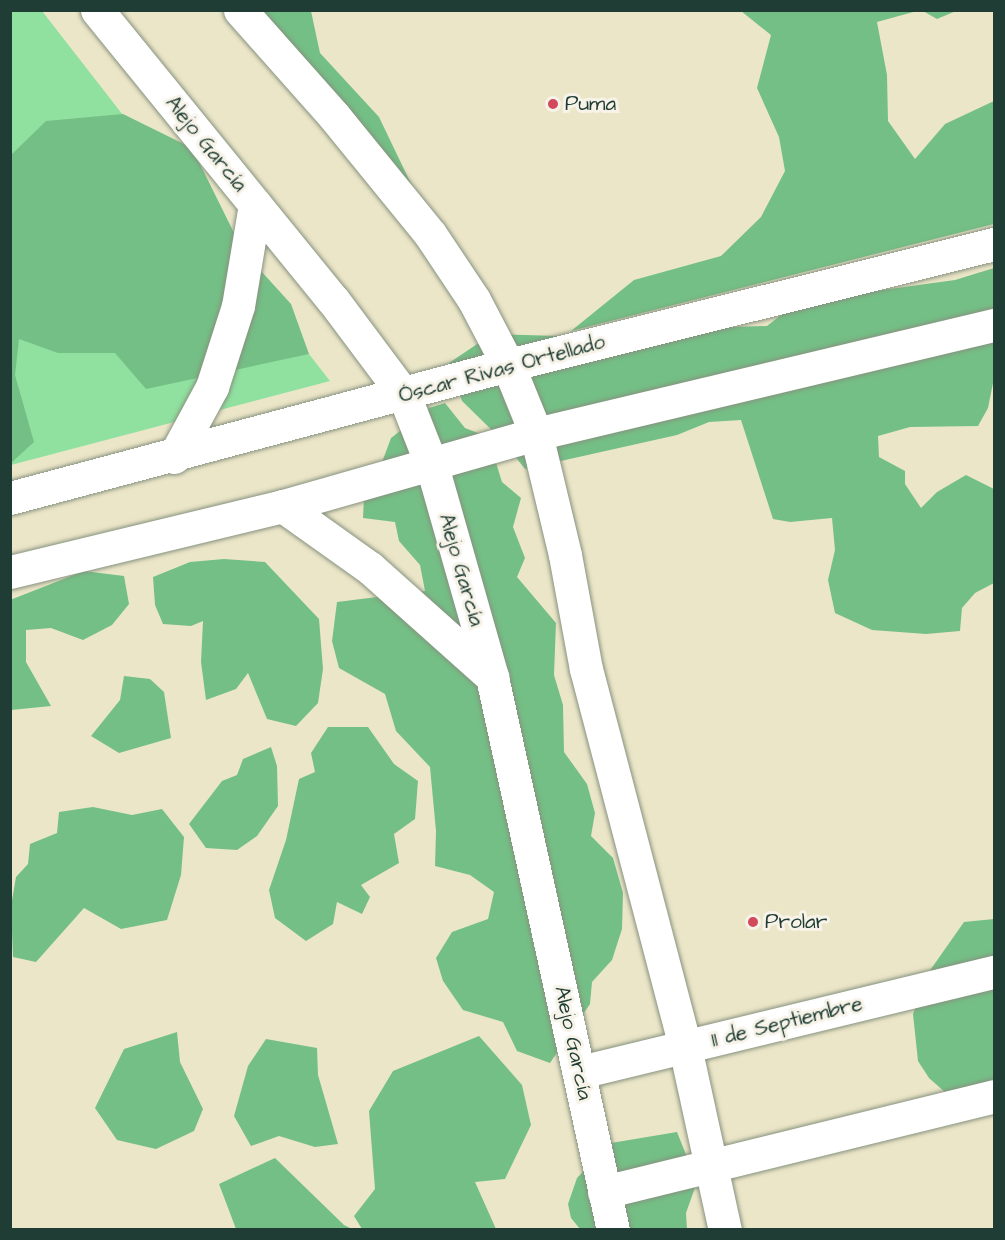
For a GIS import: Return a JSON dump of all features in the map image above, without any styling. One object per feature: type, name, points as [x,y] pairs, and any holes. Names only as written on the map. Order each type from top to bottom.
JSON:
[{"type":"street","name":"Alejo García","points":[[97,10],[255,204],[404,395],[432,466],[492,677],[613,1230]]},
{"type":"street","points":[[240,10],[334,116],[430,234],[474,300],[508,365],[536,434],[565,555],[586,669],[685,1047],[725,1230]]},
{"type":"street","points":[[174,457],[212,387],[238,306],[255,204]]},
{"type":"street","name":"Óscar Rivas Ortellado","points":[[10,498],[174,457],[508,365],[994,244]]},
{"type":"street","points":[[10,572],[283,506],[432,466],[536,434],[994,325]]},
{"type":"street","points":[[283,506],[370,568],[492,677]]},
{"type":"street","name":"11 de Septiembre","points":[[580,1072],[994,972]]},
{"type":"street","points":[[604,1192],[994,1096]]},
{"type":"green space","points":[[11,11],[42,11],[330,381],[11,465]]},
{"type":"green space","points":[[250,11],[311,11],[320,53],[379,117],[425,213]]},
{"type":"green space","points":[[741,11],[917,11],[877,22],[887,75],[888,121],[915,159],[945,124],[994,101],[994,224],[571,331],[634,280],[721,256],[761,217],[785,171],[779,137],[757,88],[771,35]]},
{"type":"green space","points":[[923,11],[956,11],[937,19]]},
{"type":"green space","points":[[123,114],[192,148],[243,251],[291,304],[309,354],[146,389],[115,353],[58,353],[19,339],[15,375],[34,442],[11,463],[11,155],[46,121]]},
{"type":"green space","points":[[994,268],[994,378],[988,408],[978,426],[910,427],[878,436],[879,457],[905,471],[905,484],[921,508],[937,492],[966,475],[994,489],[994,583],[975,593],[962,608],[960,631],[926,634],[872,630],[835,613],[828,580],[835,550],[832,518],[790,522],[773,519],[741,420],[709,422],[677,435],[525,469],[502,440],[462,401],[449,363],[492,334],[659,339],[731,327],[767,326],[781,315],[817,299],[955,280]]},
{"type":"green space","points":[[445,403],[465,428],[488,437],[502,482],[521,498],[513,527],[525,558],[517,577],[556,623],[554,675],[563,705],[564,752],[587,784],[595,813],[591,836],[613,858],[623,893],[622,929],[612,960],[592,982],[590,1004],[550,1063],[517,1051],[503,1022],[463,1010],[443,981],[436,958],[452,932],[488,919],[494,892],[470,875],[435,866],[436,831],[430,767],[396,731],[385,694],[339,668],[332,641],[337,602],[425,591],[420,565],[399,541],[395,522],[363,518],[365,474],[381,465],[391,438],[429,408]]},
{"type":"green space","points":[[224,559],[265,562],[319,619],[323,669],[318,703],[296,726],[267,719],[248,673],[236,689],[206,700],[201,662],[203,621],[191,626],[163,624],[155,605],[153,577],[190,562]]},
{"type":"green space","points":[[84,571],[124,576],[129,604],[112,625],[83,640],[51,628],[26,630],[26,662],[51,706],[11,710],[10,600]]},
{"type":"green space","points":[[124,676],[150,679],[164,692],[171,738],[119,753],[91,736],[120,700]]},
{"type":"green space","points":[[328,727],[368,727],[394,764],[418,781],[415,819],[394,834],[399,863],[361,885],[370,897],[362,914],[337,902],[333,924],[306,941],[275,918],[269,890],[286,840],[299,779],[315,772],[311,753]]},
{"type":"green space","points":[[271,747],[277,766],[278,806],[257,836],[237,850],[206,848],[189,824],[222,781],[237,775],[243,759]]},
{"type":"green space","points":[[93,807],[132,815],[162,809],[184,837],[181,875],[167,920],[121,929],[84,908],[36,962],[13,957],[11,906],[16,877],[28,864],[30,844],[57,833],[59,812]]},
{"type":"green space","points":[[994,919],[994,1091],[955,1101],[929,1078],[918,1061],[913,1014],[931,969],[964,922]]},
{"type":"green space","points":[[177,1032],[180,1062],[203,1109],[194,1131],[156,1149],[117,1140],[95,1108],[124,1049]]},
{"type":"green space","points":[[479,1036],[522,1085],[531,1125],[505,1179],[475,1182],[496,1229],[362,1229],[354,1216],[375,1189],[369,1111],[393,1071]]},
{"type":"green space","points":[[266,1039],[317,1048],[318,1075],[338,1144],[315,1147],[279,1136],[251,1146],[234,1116],[248,1066]]},
{"type":"green space","points":[[677,1132],[697,1182],[686,1213],[687,1229],[580,1229],[571,1218],[568,1204],[577,1178],[611,1143]]},
{"type":"green space","points":[[275,1158],[344,1225],[352,1229],[236,1229],[219,1184]]},
{"type":"place","name":"Puma","points":[[553,104]]},
{"type":"place","name":"Prolar","points":[[753,922]]}]
